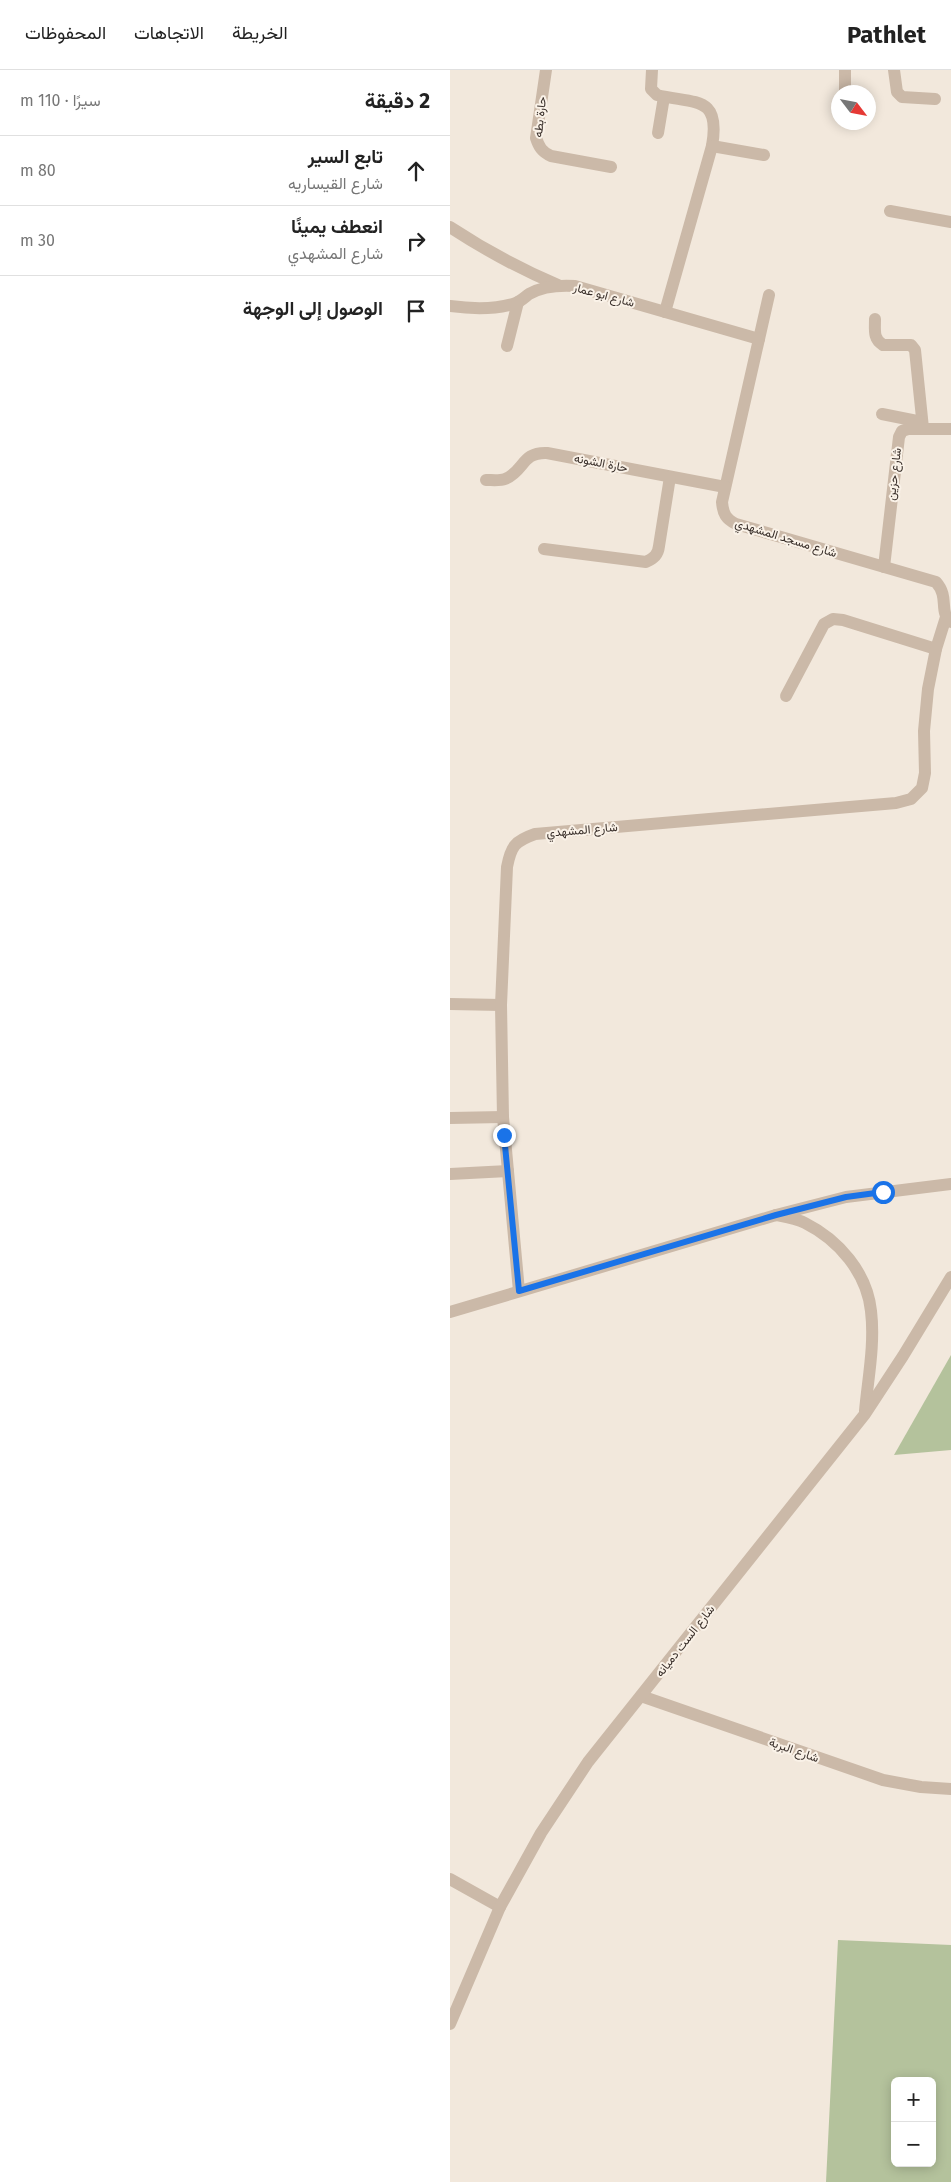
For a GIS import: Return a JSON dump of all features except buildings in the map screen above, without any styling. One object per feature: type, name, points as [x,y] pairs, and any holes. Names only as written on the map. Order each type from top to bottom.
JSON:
[{"type":"street","name":"حارة بطه","points":[[546,70],[536,138],[538,146],[543,152],[551,156],[611,167]]},
{"type":"street","points":[[652,70],[651,89],[657,95],[702,103],[709,109],[714,118],[715,128],[712,146],[666,312]]},
{"type":"street","points":[[845,70],[845,85]]},
{"type":"street","points":[[894,70],[897,92],[902,97],[935,99]]},
{"type":"street","points":[[658,134],[664,96]]},
{"type":"street","points":[[712,146],[764,155]]},
{"type":"street","points":[[890,211],[951,222]]},
{"type":"street","points":[[450,227],[519,268],[558,285]]},
{"type":"street","name":"شارع ابو عمار","points":[[450,306],[494,308],[518,302],[530,294],[558,285],[575,286],[759,339]]},
{"type":"street","name":"شارع مسجد المشهدي","points":[[769,296],[722,502],[723,512],[728,520],[936,582],[942,589],[945,598],[944,612],[948,620]]},
{"type":"street","points":[[507,346],[518,302]]},
{"type":"street","points":[[875,320],[875,335],[879,343],[883,346],[910,345],[915,350],[923,425],[882,414]]},
{"type":"street","name":"شارع حزين","points":[[884,567],[899,437],[902,431],[923,425],[951,429]]},
{"type":"street","name":"حارة الشونه","points":[[486,480],[504,480],[513,475],[527,458],[536,452],[726,487]]},
{"type":"street","points":[[544,549],[646,562],[653,559],[658,553],[670,476]]},
{"type":"street","points":[[786,696],[824,624],[833,619],[843,620],[936,649]]},
{"type":"street","name":"شارع المشهدي","points":[[519,1291],[502,1117],[501,1005],[507,866],[510,851],[520,839],[535,834],[896,803],[911,799],[922,788],[925,772],[925,722],[928,689],[936,649],[948,620]]},
{"type":"street","points":[[450,1004],[501,1005]]},
{"type":"street","points":[[450,1118],[502,1117]]},
{"type":"street","points":[[450,1174],[508,1171]]},
{"type":"street","points":[[450,1312],[776,1215],[846,1197],[951,1184]]},
{"type":"street","points":[[776,1215],[804,1222],[829,1237],[849,1258],[864,1282],[871,1310],[872,1340],[865,1414]]},
{"type":"street","name":"شارع الست دميانه","points":[[450,2024],[500,1907],[541,1833],[588,1762],[865,1414],[951,1277]]},
{"type":"street","name":"شارع البربة","points":[[641,1696],[883,1780],[921,1787],[951,1789]]},
{"type":"street","points":[[450,1879],[500,1907]]},
{"type":"green space","points":[[951,1355],[951,1450],[894,1455]]},
{"type":"green space","points":[[838,1940],[951,1945],[951,2182],[826,2182]]},
{"type":"route","points":[[504,1135],[519,1291],[776,1215],[846,1197],[883,1192]]}]
